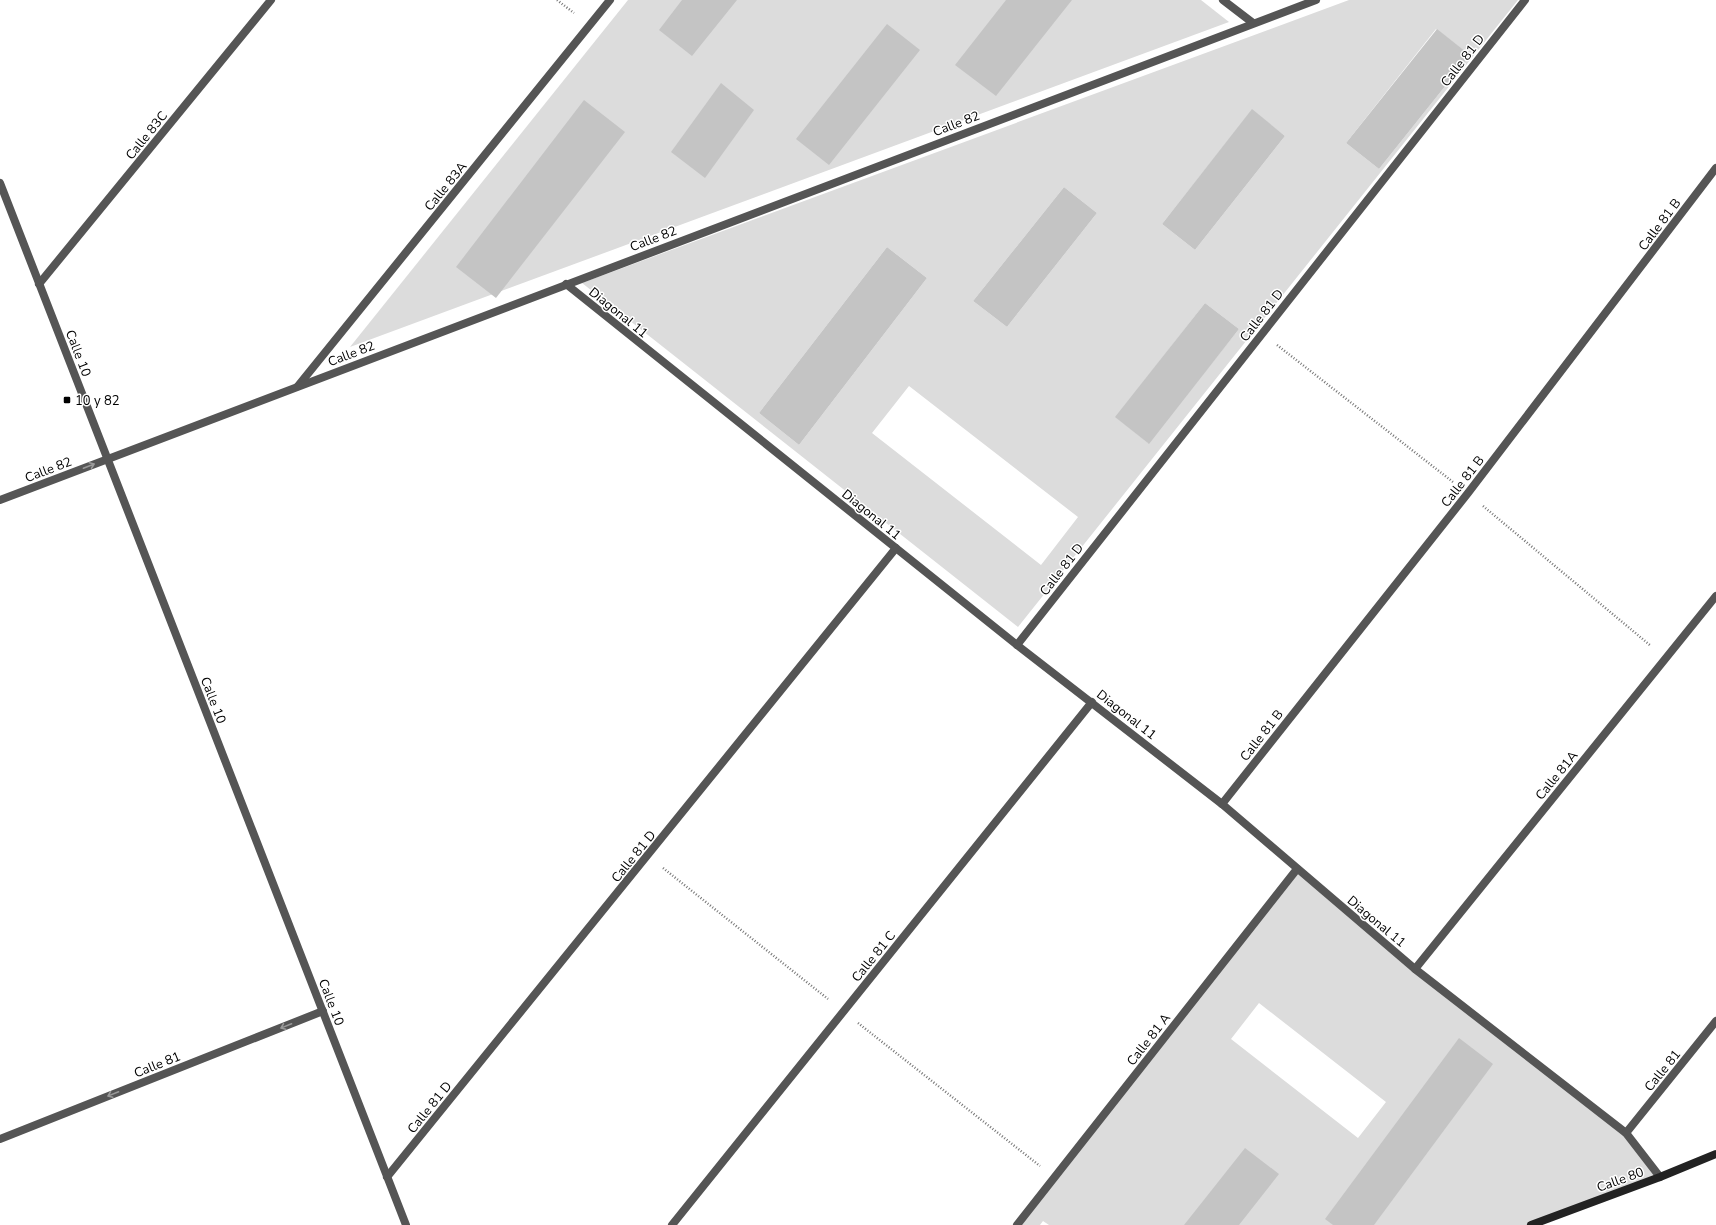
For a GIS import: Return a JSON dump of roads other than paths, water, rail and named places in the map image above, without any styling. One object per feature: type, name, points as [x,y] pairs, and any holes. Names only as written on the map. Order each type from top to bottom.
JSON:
[{"type":"street","name":"Calle 83C","points":[[39,284],[271,0]]},
{"type":"street","name":"Calle 83A","points":[[297,386],[610,0]]},
{"type":"street","points":[[1223,0],[1253,23]]},
{"type":"street","name":"Calle 82","points":[[0,500],[1316,0]]},
{"type":"street","name":"Calle 81 D","points":[[1017,645],[1525,0]]},
{"type":"street","name":"Calle 81 B","points":[[1222,804],[1468,493],[1716,168]]},
{"type":"street","name":"Calle 10","points":[[0,183],[406,1225]]},
{"type":"street","name":"Diagonal 11","points":[[566,284],[1017,645],[1222,804],[1415,969],[1626,1134],[1660,1177]]},
{"type":"street","name":"Calle 81 D","points":[[387,1177],[896,548]]},
{"type":"street","name":"Calle 81A","points":[[1415,969],[1716,596]]},
{"type":"street","name":"Calle 81 C","points":[[672,1225],[1092,702]]},
{"type":"street","name":"Calle 81 A","points":[[1017,1225],[1297,868]]},
{"type":"street","name":"Calle 81","points":[[0,1139],[323,1011]]},
{"type":"street","name":"Calle 81","points":[[1626,1134],[1716,1021]]},
{"type":"street","name":"Calle 80","points":[[1531,1225],[1660,1177],[1716,1154]]},
{"type":"place","name":"10 y 82","points":[[67,400]]}]
